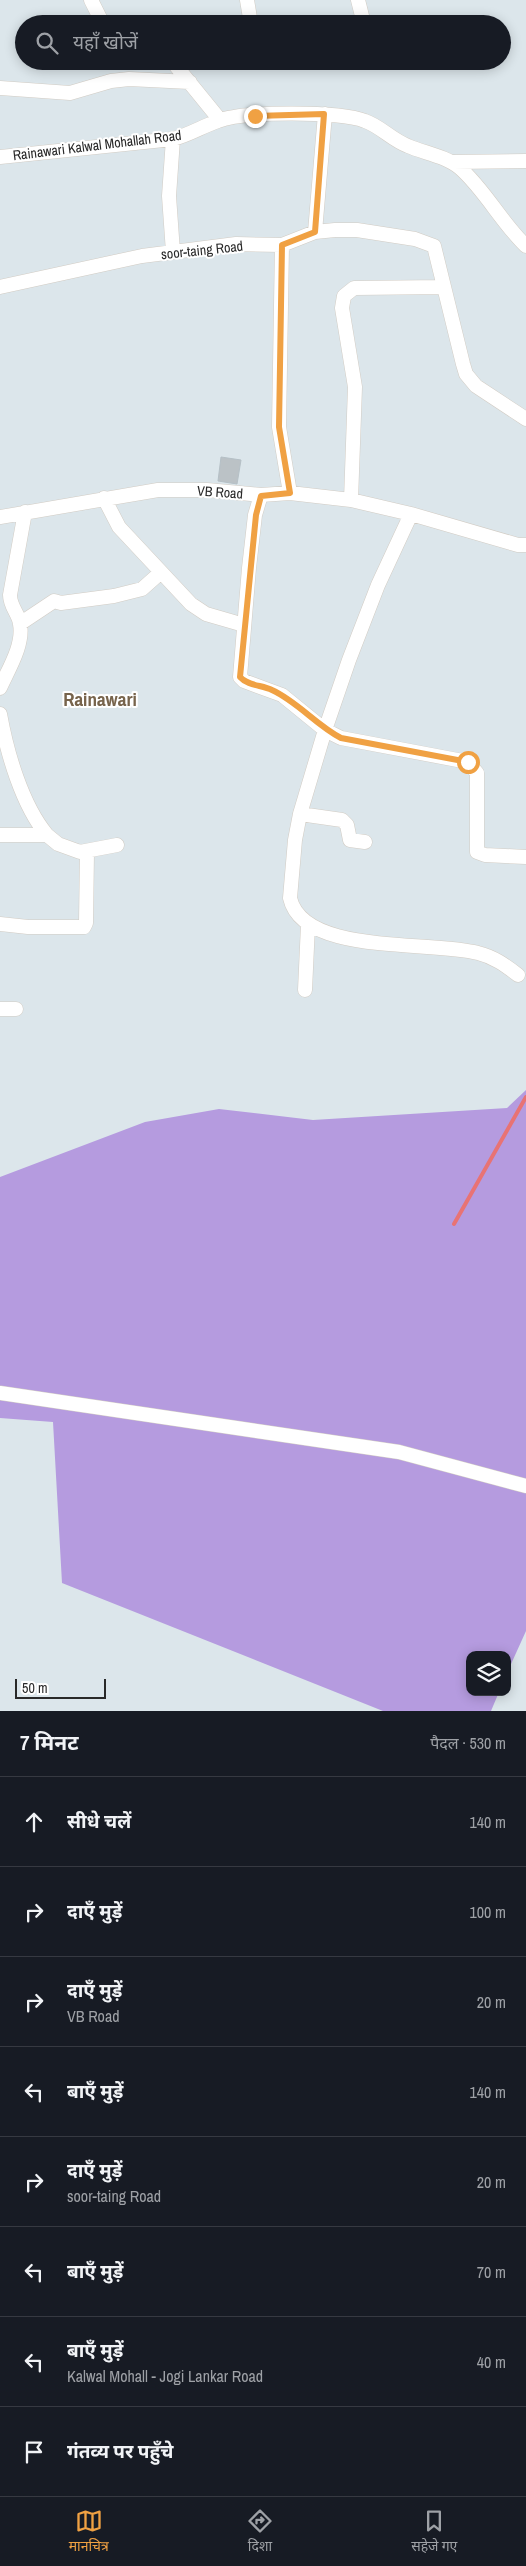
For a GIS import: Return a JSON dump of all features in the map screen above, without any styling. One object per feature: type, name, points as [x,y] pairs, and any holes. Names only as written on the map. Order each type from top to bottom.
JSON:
[{"type":"street","points":[[91,0],[98,15]]},
{"type":"street","points":[[247,0],[250,15]]},
{"type":"street","points":[[358,0],[362,15]]},
{"type":"street","points":[[180,70],[220,120]]},
{"type":"street","points":[[0,88],[70,93],[111,81],[129,79],[190,82]]},
{"type":"street","points":[[315,232],[324,114]]},
{"type":"street","name":"Rainawari Kalwal Mohallah Road","points":[[0,157],[173,139],[198,131],[220,120],[255,116],[340,114],[368,122],[407,146],[453,162]]},
{"type":"street","points":[[173,139],[169,196],[173,252]]},
{"type":"street","points":[[453,162],[526,161]]},
{"type":"street","points":[[453,162],[469,177],[506,225],[526,246]]},
{"type":"street","name":"soor-taing Road","points":[[0,287],[142,256],[236,244],[282,245],[315,232],[357,230],[415,239],[434,246],[444,288]]},
{"type":"street","points":[[282,245],[279,427],[290,493]]},
{"type":"street","points":[[351,500],[355,387],[342,308],[344,296],[354,288],[444,288],[463,364],[470,380],[526,419]]},
{"type":"street","name":"VB Road","points":[[0,517],[158,490],[207,490],[261,496],[290,493],[351,500],[411,514],[523,547]]},
{"type":"street","points":[[261,496],[256,515],[240,677],[244,682],[271,690],[282,696],[325,730],[341,738],[468,762],[477,773],[477,852],[485,855],[526,857]]},
{"type":"street","points":[[104,498],[119,527],[191,604],[206,614],[244,625]]},
{"type":"street","points":[[0,688],[13,659],[20,633],[20,623],[11,605],[10,595],[12,573],[26,512]]},
{"type":"street","points":[[411,514],[378,585],[348,660],[325,730],[300,814],[295,840],[290,898],[294,910],[308,925],[350,938],[476,952],[495,959],[518,975]]},
{"type":"street","points":[[20,623],[54,601],[61,603],[114,596],[142,589],[160,572]]},
{"type":"street","points":[[0,714],[4,737],[34,820],[47,835],[58,844],[87,852],[117,845]]},
{"type":"street","points":[[300,814],[342,820],[347,825],[350,840],[365,842]]},
{"type":"street","points":[[0,835],[47,835]]},
{"type":"street","points":[[0,924],[28,927],[84,927],[86,923],[87,852]]},
{"type":"street","points":[[305,990],[308,925]]},
{"type":"street","points":[[0,1009],[16,1009]]},
{"type":"street","points":[[0,1393],[399,1452],[526,1486]]},
{"type":"shaded area","points":[[526,1090],[526,1631],[511,1664],[511,1651],[466,1651],[466,1696],[497,1696],[491,1711],[383,1711],[62,1583],[53,1422],[0,1418],[0,1177],[145,1122],[219,1109],[313,1120],[507,1108]]},
{"type":"building","points":[[221,457],[241,460],[237,484],[218,481]]},
{"type":"waterway","points":[[454,1224],[526,1097]]},
{"type":"district","name":"Rainawari","points":[[100,699]]},
{"type":"route","points":[[255,116],[324,114],[315,232],[282,245],[279,427],[280,447],[290,493],[261,496],[256,515],[249,568],[240,677],[244,682],[271,690],[282,696],[325,730],[341,738],[405,752],[468,762]]}]
